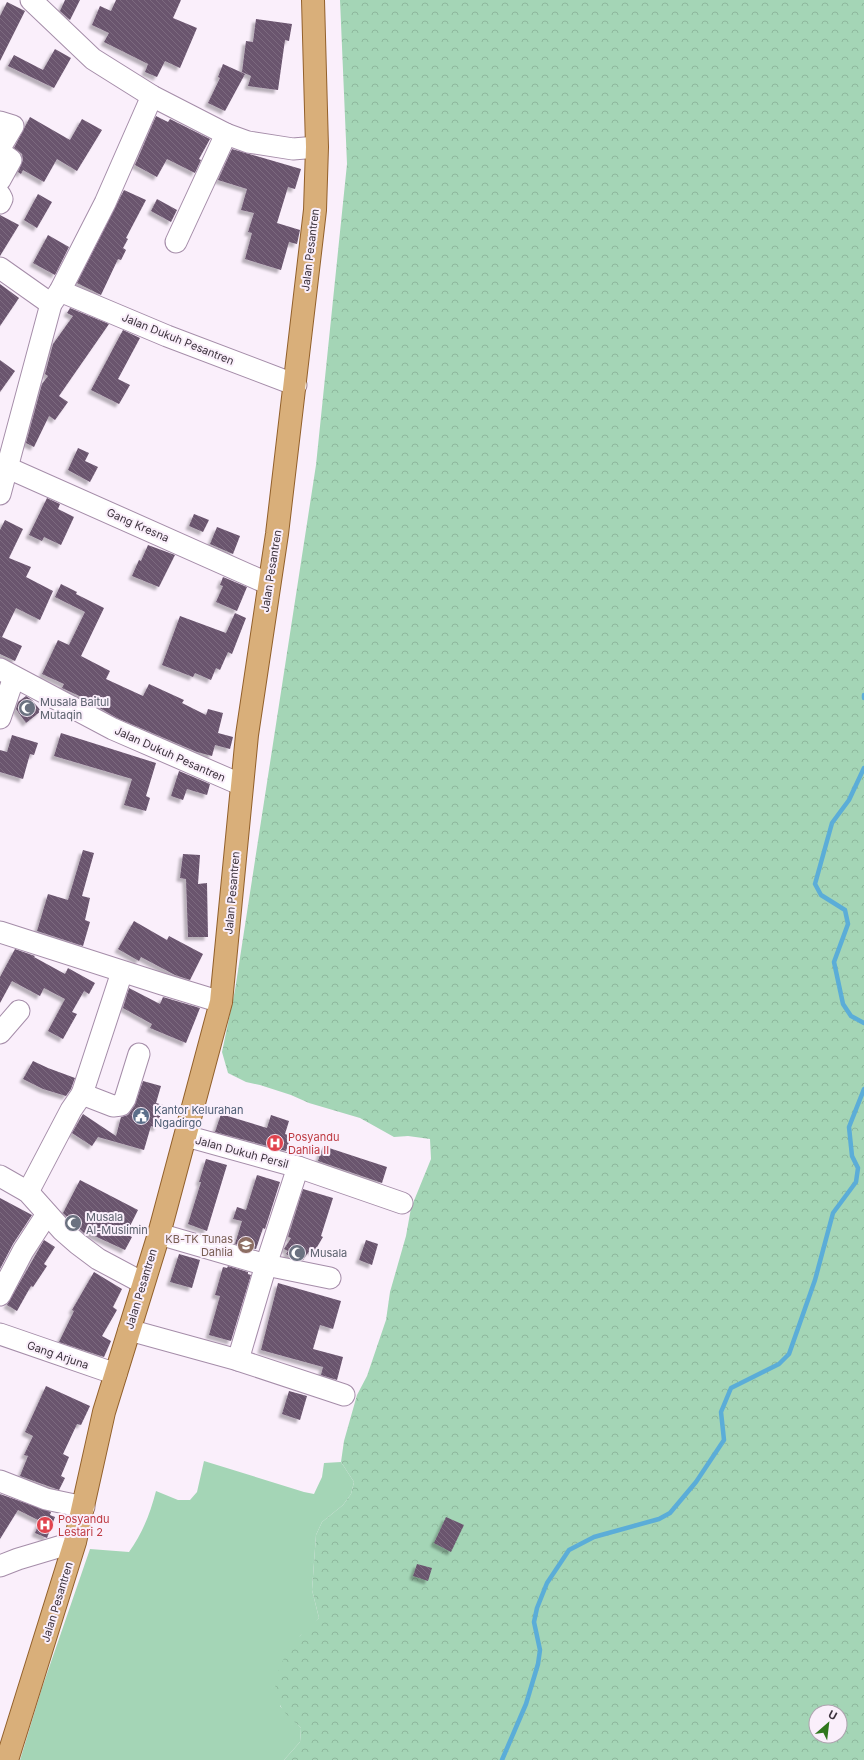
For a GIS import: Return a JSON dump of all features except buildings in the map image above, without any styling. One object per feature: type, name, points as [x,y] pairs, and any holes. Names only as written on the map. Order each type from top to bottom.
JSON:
[{"type":"main road","name":"Jalan Pesantren","points":[[7,1760],[76,1542],[104,1412],[159,1234],[221,1002],[242,786],[277,534],[287,440],[296,385],[315,210],[317,147],[313,0]]},
{"type":"street","points":[[31,0],[93,58],[152,96],[226,134],[248,142],[293,149],[317,147]]},
{"type":"street","points":[[0,494],[3,466],[56,298],[105,204],[152,96]]},
{"type":"street","points":[[0,122],[12,126],[0,148]]},
{"type":"street","points":[[176,242],[226,134]]},
{"type":"street","points":[[0,152],[11,160],[0,180]]},
{"type":"street","points":[[0,195],[2,199],[0,202]]},
{"type":"street","name":"Jalan Dukuh Pesantren","points":[[0,268],[56,298],[166,336],[296,385]]},
{"type":"street","name":"Gang Kresna","points":[[3,466],[269,584]]},
{"type":"street","name":"Jalan Dukuh Pesantren","points":[[0,718],[7,673],[113,729],[242,786]]},
{"type":"street","points":[[0,932],[122,972],[221,1002]]},
{"type":"street","points":[[28,1192],[71,1110],[82,1094],[122,972]]},
{"type":"street","points":[[0,1033],[19,1011]]},
{"type":"street","points":[[82,1094],[113,1106],[121,1105],[125,1099],[139,1054]]},
{"type":"street","name":"Jalan Dukuh Persil","points":[[186,1136],[298,1167],[402,1203]]},
{"type":"street","name":"Jalan Dukuh Persil","points":[[238,1360],[266,1265],[298,1167]]},
{"type":"street","points":[[0,1176],[28,1192],[62,1230],[78,1244],[98,1259],[143,1284]]},
{"type":"street","points":[[0,1295],[23,1251],[47,1214]]},
{"type":"street","points":[[159,1234],[266,1265],[330,1278]]},
{"type":"street","points":[[129,1330],[238,1360],[344,1395]]},
{"type":"street","name":"Gang Arjuna","points":[[0,1334],[116,1374]]},
{"type":"street","points":[[0,1481],[46,1498],[84,1508]]},
{"type":"street","points":[[0,1566],[18,1559],[76,1542]]},
{"type":"green space","points":[[340,0],[864,0],[864,1760],[284,1760],[300,1742],[301,1728],[280,1705],[276,1696],[276,1678],[283,1661],[293,1644],[301,1634],[319,1618],[312,1590],[316,1535],[322,1522],[343,1505],[351,1494],[354,1482],[341,1462],[344,1441],[357,1395],[367,1376],[386,1320],[390,1292],[406,1236],[411,1208],[431,1159],[430,1139],[408,1136],[394,1137],[360,1118],[309,1103],[291,1095],[260,1085],[246,1082],[228,1073],[222,1052],[235,990],[316,465],[347,164]]},
{"type":"green space","points":[[204,1461],[314,1494],[322,1477],[324,1463],[341,1462],[354,1482],[351,1494],[343,1505],[322,1522],[316,1535],[312,1590],[319,1618],[311,1628],[300,1636],[280,1706],[301,1728],[300,1742],[284,1760],[20,1760],[42,1688],[90,1549],[129,1552],[146,1523],[156,1491],[178,1500],[190,1500],[197,1492]]},
{"type":"waterway","points":[[864,768],[849,800],[832,823],[815,884],[821,895],[845,910],[848,924],[834,962],[843,1004],[851,1016],[864,1023]]},
{"type":"waterway","points":[[502,1760],[526,1704],[538,1664],[540,1650],[534,1622],[537,1608],[547,1583],[569,1550],[594,1537],[659,1519],[670,1513],[696,1482],[724,1440],[721,1412],[731,1388],[779,1364],[789,1354],[815,1280],[833,1213],[856,1182],[858,1168],[852,1156],[849,1127],[864,1089]]},
{"type":"place","name":"Musala Baitul Mutaqin","points":[[27,708]]},
{"type":"place","name":"Kantor Kelurahan Ngadirgo","points":[[141,1116]]},
{"type":"place","name":"Posyandu Dahlia II","points":[[275,1143]]},
{"type":"place","name":"Musala Al-Muslimin","points":[[73,1223]]},
{"type":"place","name":"KB-TK Tunas Dahlia","points":[[246,1245]]},
{"type":"place","name":"Musala","points":[[297,1253]]},
{"type":"place","name":"Posyandu Lestari 2","points":[[45,1525]]}]
